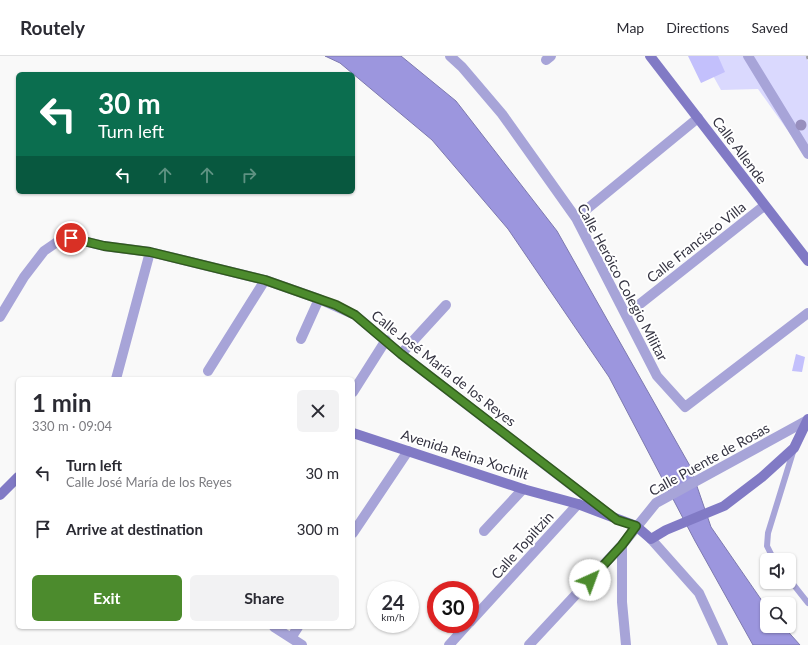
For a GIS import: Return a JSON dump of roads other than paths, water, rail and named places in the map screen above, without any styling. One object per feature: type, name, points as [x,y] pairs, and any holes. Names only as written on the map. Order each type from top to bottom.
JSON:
[{"type":"main road","name":"Calle Allende","points":[[650,56],[764,206],[808,261]]},
{"type":"main road","name":"Calle Puente de Rosas","points":[[651,539],[666,530],[724,506],[762,477],[794,448],[807,420]]},
{"type":"main road","name":"Avenida Reina Xochilt","points":[[355,434],[523,488],[578,504],[636,526]]},
{"type":"main road","points":[[0,495],[16,479]]},
{"type":"main road","points":[[636,526],[651,539]]},
{"type":"street","name":"Calle Heróico Colegio Militar","points":[[450,56],[462,67],[502,114],[576,218],[657,376],[685,407],[808,313]]},
{"type":"street","points":[[748,56],[808,154]]},
{"type":"street","points":[[576,218],[698,118]]},
{"type":"street","name":"Calle Francisco Villa","points":[[626,315],[764,206]]},
{"type":"street","name":"Calle José María de los Reyes","points":[[0,318],[24,277],[44,251],[60,240],[71,238],[104,246],[150,252],[265,280],[319,299],[355,315],[401,354],[617,520]]},
{"type":"street","points":[[117,377],[150,252]]},
{"type":"street","points":[[208,371],[265,280]]},
{"type":"street","points":[[301,339],[319,299]]},
{"type":"street","points":[[401,354],[446,305]]},
{"type":"street","points":[[355,389],[386,340]]},
{"type":"street","name":"Calle Puente de Rosas","points":[[528,645],[622,545],[656,503],[807,420]]},
{"type":"street","points":[[355,530],[408,451]]},
{"type":"street","points":[[484,531],[523,488]]},
{"type":"street","name":"Calle Topiltzin","points":[[479,612],[578,504]]},
{"type":"street","points":[[651,539],[699,593],[723,645]]},
{"type":"street","points":[[622,545],[622,610],[626,645]]},
{"type":"street","points":[[277,629],[302,645]]},
{"type":"street","points":[[291,638],[297,629]]},
{"type":"street","name":"Calle Topiltzin","points":[[449,645],[460,633]]},
{"type":"lane","points":[[770,553],[767,546],[768,533],[794,448]]},
{"type":"lane","points":[[796,588],[808,603]]}]
